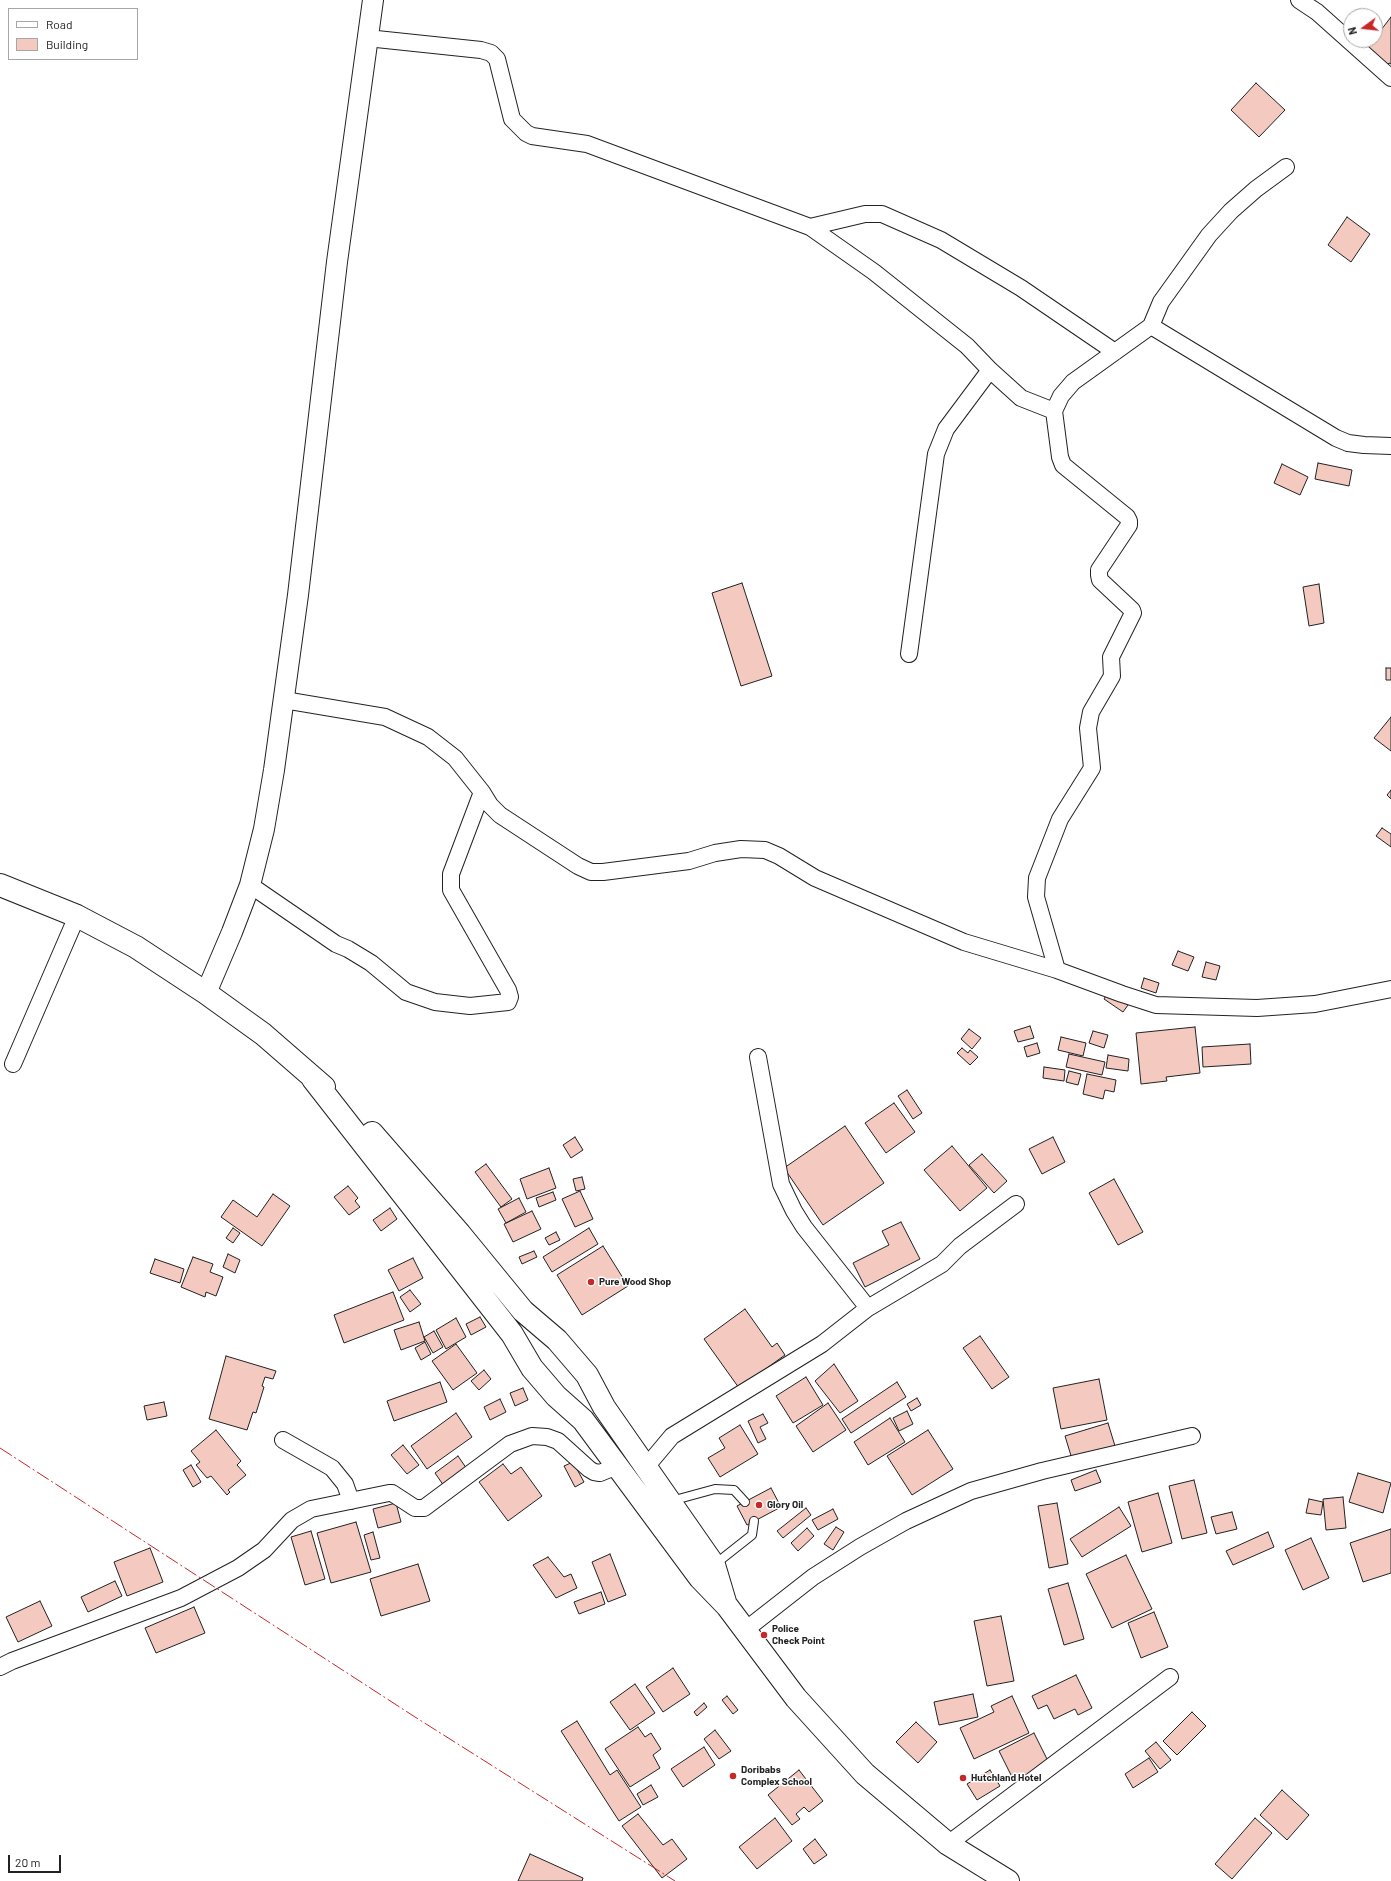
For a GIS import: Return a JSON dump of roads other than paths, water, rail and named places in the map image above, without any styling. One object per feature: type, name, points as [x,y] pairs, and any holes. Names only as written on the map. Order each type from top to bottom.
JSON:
[{"type":"highway","points":[[0,885],[77,916],[136,946],[206,993],[263,1034],[313,1079],[350,1107],[460,1234],[523,1311],[556,1340],[587,1375],[604,1408],[646,1467],[668,1502],[714,1565],[727,1606]]},
{"type":"highway","points":[[313,1079],[512,1334],[532,1368],[556,1396],[583,1420],[700,1578],[727,1606],[744,1631],[796,1698],[866,1774],[948,1844],[1008,1881]]},
{"type":"street","points":[[206,993],[250,885],[264,829],[274,770],[284,700],[337,262],[373,0]]},
{"type":"street","points":[[1299,0],[1317,12],[1391,78]]},
{"type":"street","points":[[367,38],[481,50],[491,54],[497,59],[512,119],[526,133],[532,136],[587,144],[810,227],[874,272],[967,346],[990,370],[1021,398],[1054,411]]},
{"type":"street","points":[[1057,970],[1036,897],[1036,878],[1060,818],[1092,768],[1088,728],[1091,712],[1112,676],[1111,657],[1133,613],[1132,610],[1100,580],[1099,575],[1099,570],[1129,525],[1129,521],[1127,517],[1063,465],[1060,457],[1054,411],[1061,396],[1072,382],[1151,326],[1161,302],[1209,235],[1256,189],[1286,167]]},
{"type":"street","points":[[810,227],[865,214],[882,214],[941,240],[1021,288],[1115,352]]},
{"type":"street","points":[[1151,326],[1336,438],[1348,443],[1391,446]]},
{"type":"street","points":[[909,654],[936,454],[946,429],[990,370]]},
{"type":"street","points":[[284,700],[385,717],[428,737],[454,758],[482,792],[490,805],[500,815],[578,866],[591,872],[603,872],[689,861],[715,853],[741,849],[765,850],[779,856],[815,878],[964,942],[1057,970],[1156,1005],[1257,1008],[1315,1004],[1391,989]]},
{"type":"street","points":[[250,885],[336,944],[348,949],[371,963],[406,992],[435,1002],[470,1006],[508,1002],[510,997],[508,990],[451,890],[451,874],[482,792]]},
{"type":"street","points":[[13,1064],[77,916]]},
{"type":"street","points":[[758,1058],[782,1184],[804,1227],[868,1308]]},
{"type":"street","points":[[646,1467],[672,1436],[822,1344],[868,1308],[942,1264],[960,1246],[1016,1204]]},
{"type":"street","points":[[0,1667],[49,1647],[181,1598],[238,1568],[264,1550],[292,1520],[311,1509],[392,1494],[415,1508],[424,1508],[510,1444],[532,1436],[547,1436],[558,1441],[594,1472],[600,1473],[617,1466]]},
{"type":"street","points":[[744,1631],[813,1577],[860,1547],[906,1522],[970,1491],[1042,1471],[1192,1436]]},
{"type":"street","points":[[283,1440],[332,1468],[345,1484],[351,1501]]},
{"type":"street","points":[[948,1844],[1170,1677]]},
{"type":"lane","points":[[668,1502],[715,1489],[734,1490],[745,1502]]},
{"type":"lane","points":[[714,1565],[752,1534],[754,1521]]},
{"type":"place","name":"Pure Wood Shop","points":[[591,1282]]},
{"type":"place","name":"Glory Oil","points":[[759,1505]]},
{"type":"place","name":"Police Check Point","points":[[764,1635]]},
{"type":"place","name":"Doribabs Complex School","points":[[733,1776]]},
{"type":"place","name":"Hutchland Hotel","points":[[963,1778]]}]
